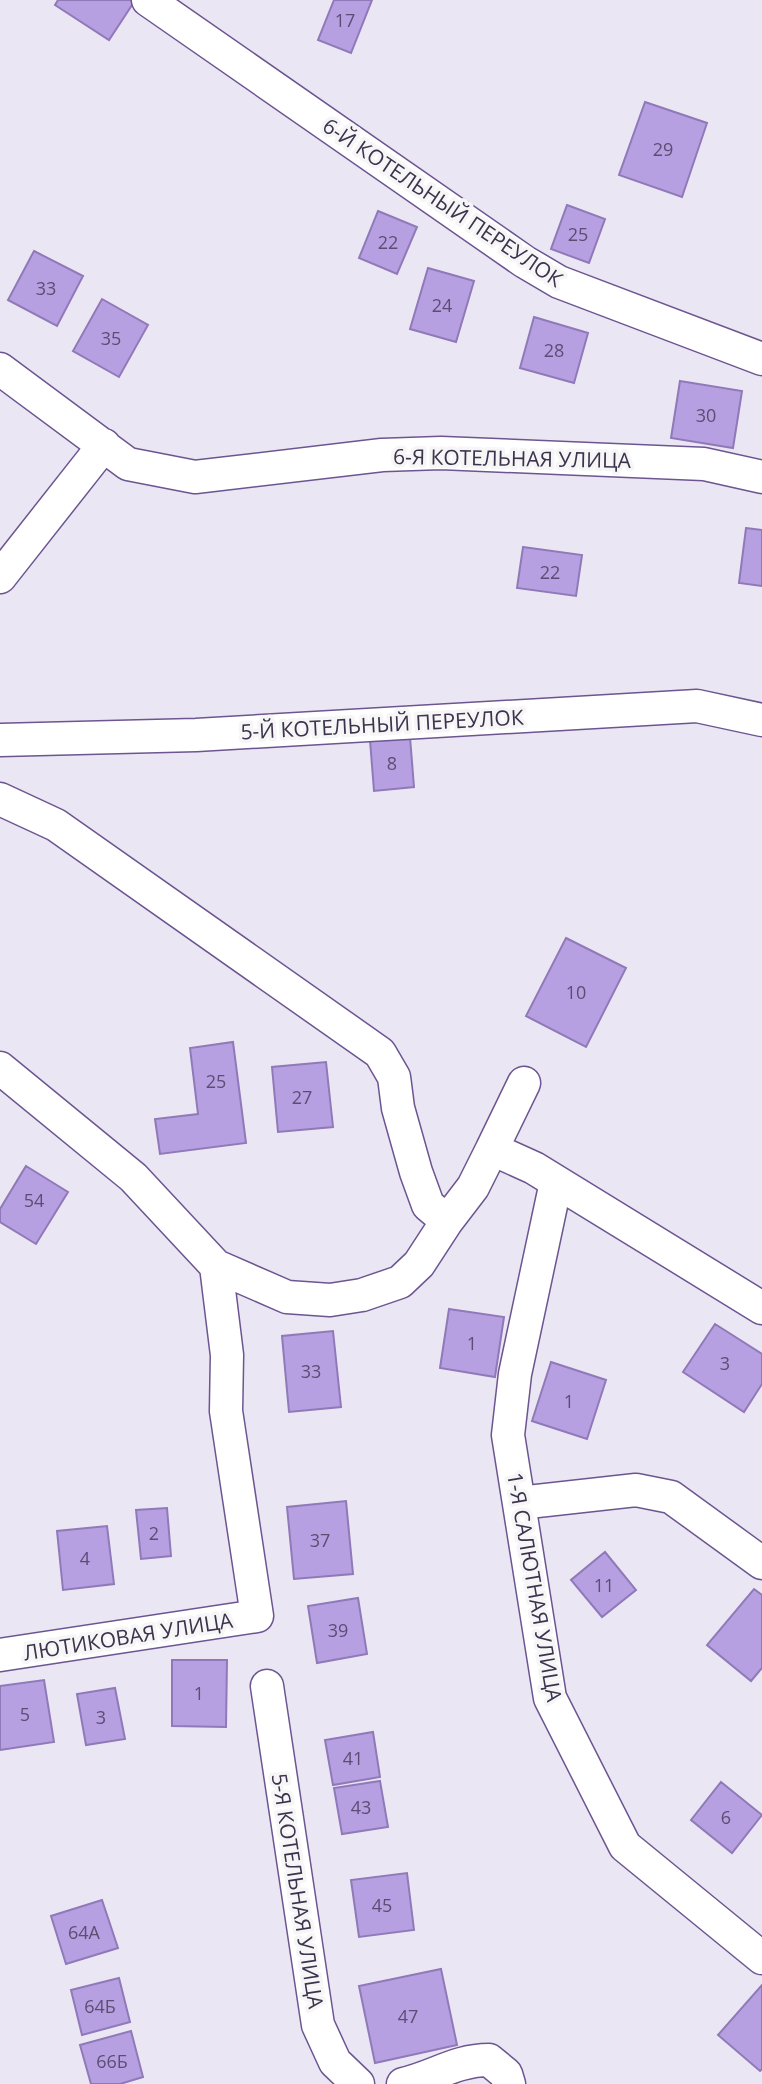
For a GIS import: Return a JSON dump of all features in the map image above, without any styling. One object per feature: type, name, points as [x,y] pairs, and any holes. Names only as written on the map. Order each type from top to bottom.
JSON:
[{"type":"street","name":"6-Й КОТЕЛЬНЫЙ ПЕРЕУЛОК","points":[[148,0],[468,223],[559,282],[762,359]]},
{"type":"street","name":"6-Я КОТЕЛЬНАЯ УЛИЦА","points":[[0,369],[128,464],[195,477],[382,456],[441,453],[704,464],[762,477]]},
{"type":"street","points":[[0,577],[104,445]]},
{"type":"street","name":"5-Й КОТЕЛЬНЫЙ ПЕРЕУЛОК","points":[[0,740],[196,735],[697,706],[762,720]]},
{"type":"street","points":[[0,799],[56,825],[380,1053],[394,1077],[398,1108],[428,1205],[447,1221]]},
{"type":"street","points":[[0,1068],[133,1177],[216,1266],[287,1297],[330,1300],[362,1295],[400,1282],[419,1264],[473,1187],[524,1083]]},
{"type":"street","points":[[492,1149],[534,1168],[762,1308]]},
{"type":"street","name":"1-Я САЛЮТНАЯ УЛИЦА","points":[[556,1182],[515,1374],[508,1435],[550,1698],[625,1846],[762,1958]]},
{"type":"street","name":"ЛЮТИКОВАЯ УЛИЦА","points":[[0,1655],[257,1616],[226,1411],[227,1355],[216,1266]]},
{"type":"street","points":[[519,1503],[636,1490],[652,1491],[671,1497],[762,1563]]},
{"type":"street","name":"5-Я КОТЕЛЬНАЯ УЛИЦА","points":[[267,1686],[318,2025],[335,2062],[358,2084]]},
{"type":"street","points":[[404,2084],[460,2062],[476,2060],[489,2060],[506,2074],[509,2084]]},
{"type":"building","points":[[58,0],[134,2],[109,40],[55,5]]},
{"type":"building","points":[[334,0],[372,0],[351,53],[318,40]]},
{"type":"building","points":[[645,102],[707,123],[682,197],[619,175]]},
{"type":"building","points":[[567,205],[605,219],[589,263],[551,249]]},
{"type":"building","points":[[378,211],[417,227],[397,274],[359,258]]},
{"type":"building","points":[[34,251],[83,276],[57,326],[8,300]]},
{"type":"building","points":[[428,268],[474,281],[456,342],[410,329]]},
{"type":"building","points":[[102,299],[148,325],[119,377],[73,351]]},
{"type":"building","points":[[534,317],[588,333],[574,383],[520,368]]},
{"type":"building","points":[[680,381],[742,391],[733,448],[671,438]]},
{"type":"building","points":[[746,528],[762,530],[762,586],[739,583]]},
{"type":"building","points":[[523,547],[582,555],[576,596],[517,588]]},
{"type":"building","points":[[410,737],[414,787],[374,791],[370,740]]},
{"type":"building","points":[[566,938],[626,968],[586,1047],[526,1016]]},
{"type":"building","points":[[233,1042],[246,1143],[160,1154],[155,1119],[198,1114],[190,1048]]},
{"type":"building","points":[[326,1062],[333,1127],[278,1132],[272,1067]]},
{"type":"building","points":[[26,1166],[68,1192],[36,1244],[0,1222],[0,1209]]},
{"type":"building","points":[[449,1309],[504,1317],[495,1377],[440,1368]]},
{"type":"building","points":[[715,1324],[762,1354],[762,1384],[744,1412],[683,1372]]},
{"type":"building","points":[[333,1331],[341,1407],[289,1412],[282,1336]]},
{"type":"building","points":[[551,1362],[606,1380],[587,1439],[532,1421]]},
{"type":"building","points":[[346,1501],[353,1574],[294,1579],[287,1507]]},
{"type":"building","points":[[167,1508],[171,1556],[141,1559],[136,1510]]},
{"type":"building","points":[[107,1526],[114,1584],[63,1590],[57,1531]]},
{"type":"building","points":[[605,1552],[636,1590],[602,1617],[571,1580]]},
{"type":"building","points":[[754,1589],[762,1595],[762,1668],[751,1681],[707,1645]]},
{"type":"building","points":[[358,1598],[367,1654],[317,1663],[308,1606]]},
{"type":"building","points":[[172,1660],[227,1660],[226,1727],[172,1726]]},
{"type":"building","points":[[44,1680],[54,1742],[0,1750],[0,1686]]},
{"type":"building","points":[[115,1688],[125,1739],[86,1745],[77,1694]]},
{"type":"building","points":[[373,1732],[380,1777],[333,1785],[325,1740]]},
{"type":"building","points":[[380,1781],[388,1827],[342,1834],[334,1788]]},
{"type":"building","points":[[721,1782],[762,1815],[732,1853],[691,1820]]},
{"type":"building","points":[[407,1873],[414,1930],[359,1937],[351,1880]]},
{"type":"building","points":[[102,1900],[118,1948],[66,1964],[51,1916]]},
{"type":"building","points":[[441,1969],[457,2045],[375,2063],[359,1986]]},
{"type":"building","points":[[119,1978],[130,2022],[82,2035],[71,1990]]},
{"type":"building","points":[[762,1985],[762,2069],[760,2071],[718,2035]]},
{"type":"building","points":[[131,2031],[143,2077],[120,2084],[91,2084],[80,2045]]}]
